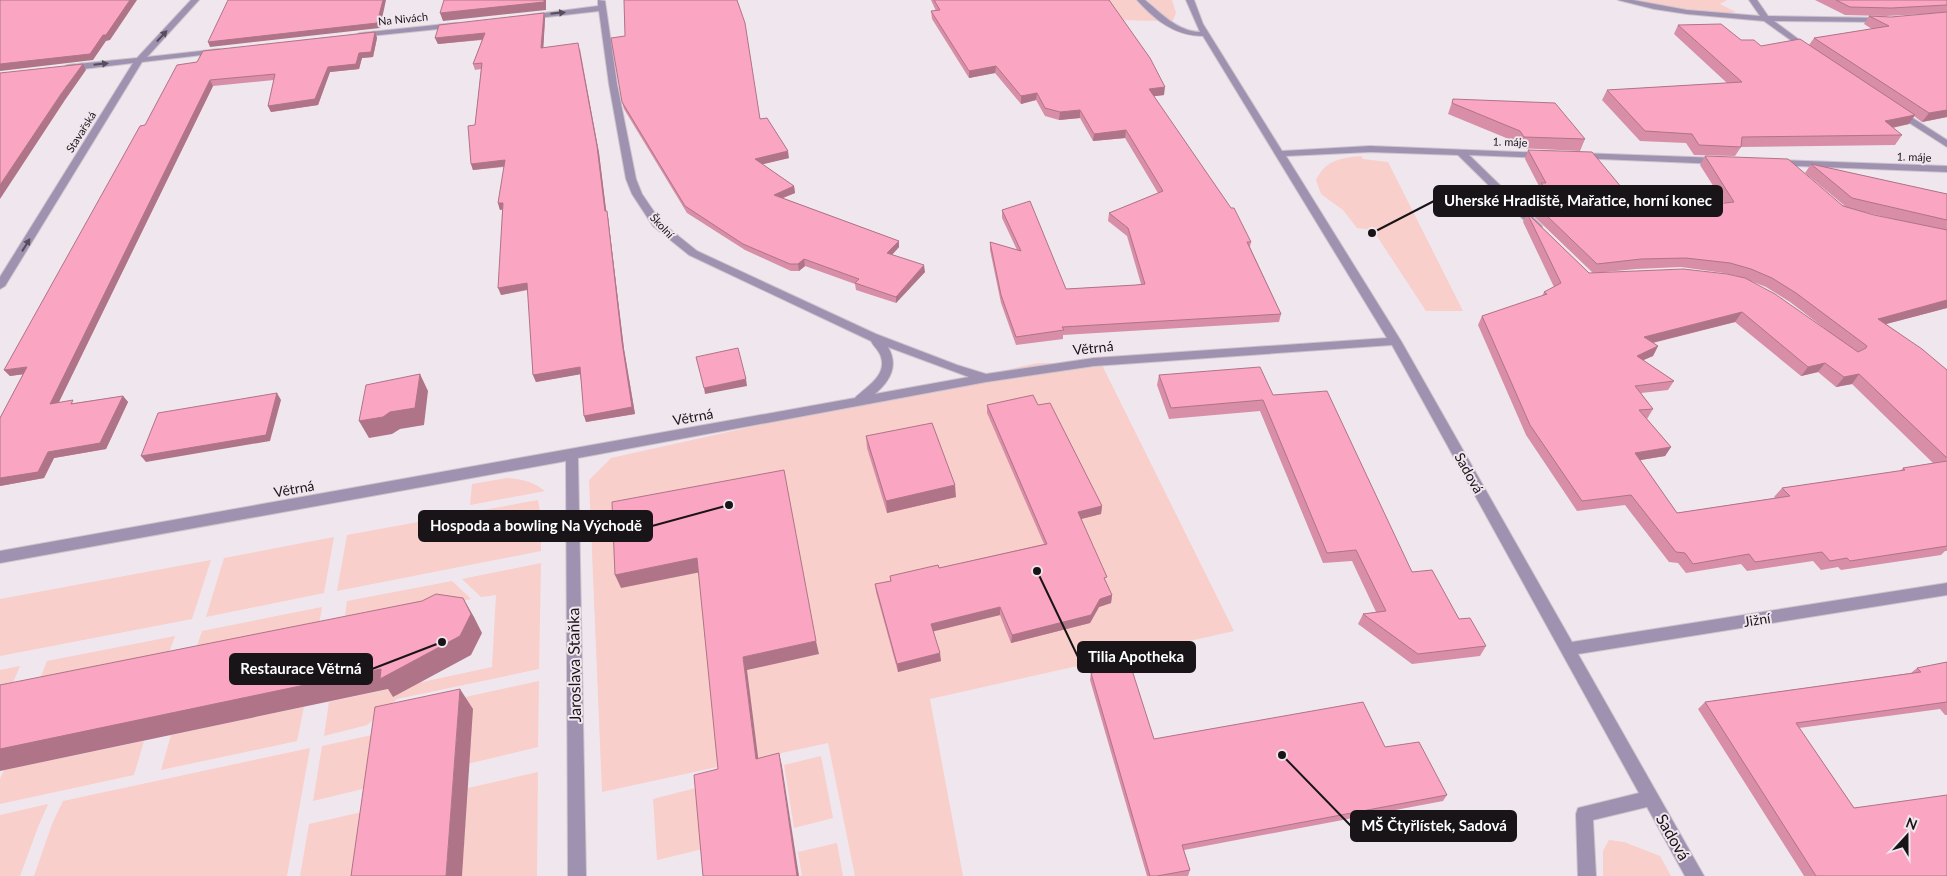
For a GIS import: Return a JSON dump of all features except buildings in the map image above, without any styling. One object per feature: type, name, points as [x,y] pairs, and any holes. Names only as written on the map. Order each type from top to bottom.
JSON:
[{"type":"street","name":"Stavařská","points":[[0,286],[139,60],[195,0]]},
{"type":"street","points":[[1141,0],[1177,30],[1191,34],[1206,34]]},
{"type":"street","points":[[1190,0],[1199,24],[1280,154]]},
{"type":"street","points":[[1622,0],[1688,13],[1765,18],[1890,20]]},
{"type":"street","points":[[1753,0],[1765,18],[1816,56]]},
{"type":"street","points":[[518,18],[601,4]]},
{"type":"street","name":"Školní","points":[[601,4],[631,178],[637,194],[657,224],[693,253],[872,337],[953,368],[986,378]]},
{"type":"street","name":"Na Nivách","points":[[353,36],[460,24]]},
{"type":"street","points":[[60,69],[226,50]]},
{"type":"street","points":[[1889,106],[1947,144]]},
{"type":"street","name":"1. máje","points":[[1280,154],[1370,149],[1727,162]]},
{"type":"street","points":[[1459,151],[1547,237]]},
{"type":"street","name":"Sadová","points":[[1280,154],[1395,341],[1695,876]]},
{"type":"street","name":"1. máje","points":[[1766,163],[1947,169]]},
{"type":"street","points":[[1786,164],[1796,173]]},
{"type":"street","name":"Školní","points":[[857,402],[876,387],[888,371],[889,362],[887,354],[872,337]]},
{"type":"street","name":"Větrná","points":[[0,557],[572,455],[986,378],[1094,362],[1395,341]]},
{"type":"street","name":"Jaroslava Staňka","points":[[572,455],[577,876]]},
{"type":"street","name":"Jižní","points":[[1567,649],[1634,640],[1947,589]]},
{"type":"street","name":"Sadová","points":[[1587,876],[1584,814],[1651,798]]},
{"type":"shaded area","points":[[1097,0],[1136,0],[1161,21],[1115,20]]},
{"type":"shaded area","points":[[1147,0],[1172,0],[1176,13],[1172,22]]},
{"type":"shaded area","points":[[1639,0],[1727,0],[1720,4],[1736,12],[1700,13]]},
{"type":"shaded area","points":[[1361,156],[1363,159],[1388,162],[1463,311],[1426,311],[1373,230],[1357,228],[1343,210],[1321,194],[1316,180],[1324,168],[1340,159]]},
{"type":"shaded area","points":[[1037,363],[1101,363],[1234,631],[930,699],[963,876],[855,876],[828,743],[602,792],[589,480],[611,458]]},
{"type":"shaded area","points":[[507,478],[518,479],[536,485],[545,491],[470,505],[472,484]]},
{"type":"shaded area","points":[[538,500],[541,519],[541,551],[337,591],[347,535]]},
{"type":"shaded area","points":[[334,537],[324,593],[206,617],[224,558]]},
{"type":"shaded area","points":[[211,560],[192,619],[0,656],[0,599]]},
{"type":"shaded area","points":[[541,563],[539,669],[397,699],[367,725],[324,736],[329,702],[492,667],[496,595],[481,597],[462,579]]},
{"type":"shaded area","points":[[452,581],[471,599],[404,613],[343,630],[347,601]]},
{"type":"shaded area","points":[[322,607],[317,636],[192,661],[202,631]]},
{"type":"shaded area","points":[[175,636],[164,666],[32,700],[47,661]]},
{"type":"shaded area","points":[[20,666],[3,706],[0,707],[0,670]]},
{"type":"shaded area","points":[[539,681],[538,747],[313,801],[322,746],[372,735],[397,712]]},
{"type":"shaded area","points":[[304,707],[297,741],[161,770],[171,735]]},
{"type":"shaded area","points":[[144,741],[134,775],[0,804],[0,779],[4,770]]},
{"type":"shaded area","points":[[310,748],[287,876],[34,876],[52,824],[63,801]]},
{"type":"shaded area","points":[[821,756],[833,818],[794,828],[784,765]]},
{"type":"shaded area","points":[[538,772],[537,876],[461,876],[468,788]]},
{"type":"shaded area","points":[[696,788],[703,849],[657,860],[653,799]]},
{"type":"shaded area","points":[[48,804],[20,876],[0,876],[0,815]]},
{"type":"shaded area","points":[[380,808],[371,876],[300,876],[309,824]]},
{"type":"shaded area","points":[[1609,840],[1624,842],[1660,856],[1671,876],[1603,876],[1603,851]]},
{"type":"shaded area","points":[[837,843],[843,876],[802,876],[798,852]]},
{"type":"place","name":"Uherské Hradiště, Mařatice, horní konec","points":[[1372,233]]},
{"type":"place","name":"Hospoda a bowling Na Východě","points":[[729,505]]},
{"type":"place","name":"Tilia Apotheka","points":[[1037,571]]},
{"type":"place","name":"Restaurace Větrná","points":[[442,642]]},
{"type":"place","name":"MŠ Čtyřlístek, Sadová","points":[[1282,755]]}]
